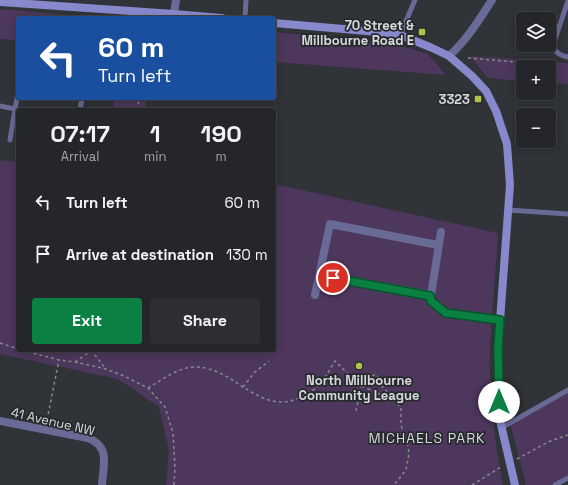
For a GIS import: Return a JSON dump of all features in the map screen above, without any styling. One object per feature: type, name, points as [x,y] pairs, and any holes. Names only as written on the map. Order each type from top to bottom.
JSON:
[{"type":"street","points":[[174,14],[176,0]]},
{"type":"street","points":[[449,56],[476,25],[492,0]]},
{"type":"street","points":[[0,2],[198,16]]},
{"type":"street","points":[[276,23],[400,35],[430,46],[449,56],[472,76],[486,91],[496,111],[507,144],[510,185],[498,348],[499,416],[515,485]]},
{"type":"street","points":[[315,295],[330,224],[438,245]]},
{"type":"street","points":[[441,232],[430,296],[431,301],[446,313],[500,320]]},
{"type":"street","points":[[320,275],[430,296]]},
{"type":"street","name":"41 Avenue NW","points":[[0,421],[88,438],[96,441],[100,445],[104,458],[102,485]]},
{"type":"lane","points":[[245,16],[246,0]]},
{"type":"lane","points":[[400,35],[415,0]]},
{"type":"lane","points":[[568,0],[553,45],[557,53],[561,56],[568,57]]},
{"type":"lane","points":[[10,140],[17,100]]},
{"type":"lane","points":[[0,106],[15,109]]},
{"type":"lane","points":[[508,210],[568,214]]},
{"type":"lane","points":[[501,428],[568,390]]},
{"type":"lane","points":[[555,485],[568,478]]},
{"type":"path","points":[[468,58],[541,64],[546,62],[548,59]]},
{"type":"path","points":[[0,343],[16,348]]},
{"type":"path","points":[[30,352],[60,360],[106,369],[148,388],[165,407],[174,433],[174,485]]},
{"type":"path","points":[[75,362],[90,352]]},
{"type":"path","points":[[92,352],[106,369]]},
{"type":"path","points":[[45,430],[60,360]]},
{"type":"path","points":[[243,387],[256,372],[269,361]]},
{"type":"path","points":[[148,388],[180,370],[198,367],[213,370],[259,397],[278,402],[300,399],[317,387],[335,361],[361,386],[384,396],[388,393]]},
{"type":"path","points":[[356,411],[361,386],[375,374],[381,380],[380,384],[401,408],[401,425],[409,454],[406,470],[394,485]]},
{"type":"path","points":[[472,485],[548,442],[568,435]]},
{"type":"shaded area","points":[[0,9],[80,16],[16,16],[16,40],[0,39]]},
{"type":"shaded area","points":[[276,32],[392,43],[428,54],[446,75],[276,62]]},
{"type":"shaded area","points":[[470,56],[526,60],[516,60],[516,80],[488,78]]},
{"type":"shaded area","points":[[556,62],[568,63],[568,84],[556,83]]},
{"type":"shaded area","points":[[115,100],[147,100],[145,108],[113,108]]},
{"type":"shaded area","name":"MICHAELS PARK","points":[[0,160],[16,162],[16,352],[276,352],[276,184],[498,233],[490,349],[490,383],[497,452],[503,485],[166,485],[169,450],[159,407],[118,379],[0,354]]},
{"type":"shaded area","points":[[568,390],[568,475],[551,485],[526,485],[510,423]]},
{"type":"place","name":"70 Street & Millbourne Road E","points":[[422,32]]},
{"type":"place","name":"3323","points":[[478,99]]},
{"type":"place","name":"North Millbourne Community League","points":[[359,366]]},
{"type":"district","name":"MICHAELS PARK","points":[[427,438]]},
{"type":"route","points":[[333,278],[430,296],[431,301],[446,313],[500,320],[498,348],[499,402]]}]
